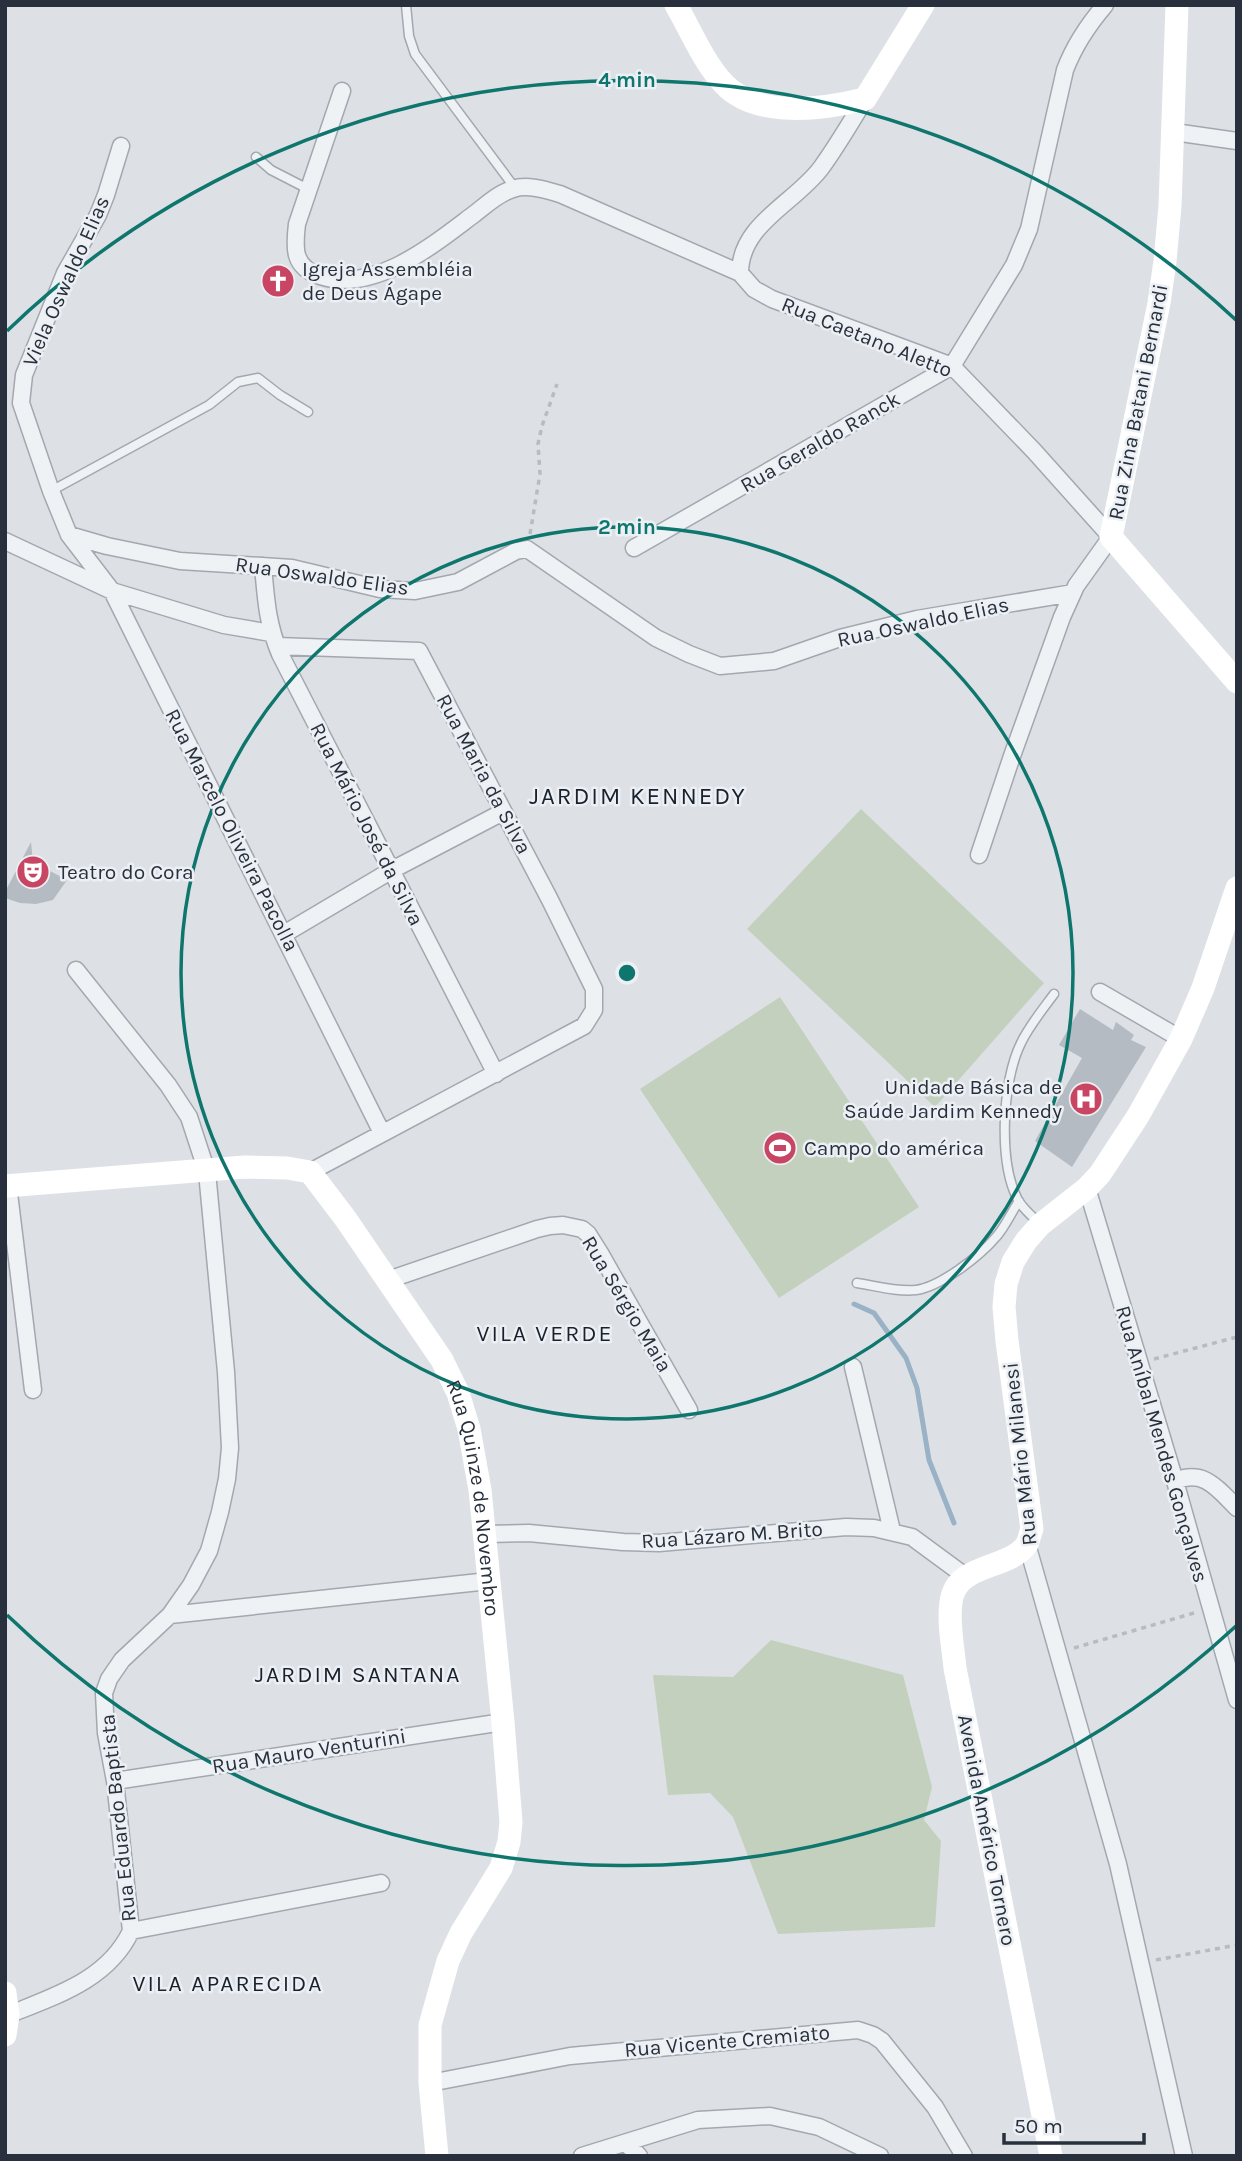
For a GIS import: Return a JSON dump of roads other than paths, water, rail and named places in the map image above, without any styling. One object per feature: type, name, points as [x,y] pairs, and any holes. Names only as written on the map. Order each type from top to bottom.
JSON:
[{"type":"street","points":[[676,5],[712,69],[726,87],[744,99],[772,107],[807,108],[836,106],[865,99]]},
{"type":"street","points":[[740,272],[740,259],[756,229],[820,170],[923,5]]},
{"type":"street","name":"Rua Geraldo Ranck","points":[[634,548],[952,366],[1014,264],[1029,229],[1065,70],[1085,30],[1105,5]]},
{"type":"street","name":"Rua Zina Batani Bernardi","points":[[979,855],[1012,756],[1073,593],[1111,537],[1161,289],[1170,206],[1177,5]]},
{"type":"street","points":[[342,90],[297,224],[295,240],[298,260],[312,273],[338,280],[375,274],[414,257],[499,196],[515,188]]},
{"type":"street","points":[[1174,132],[1237,141]]},
{"type":"street","name":"Viela Oswaldo Elias","points":[[69,535],[21,403],[24,375],[65,273],[106,195],[121,146]]},
{"type":"street","name":"Rua Caetano Aletto","points":[[515,188],[541,188],[560,194],[740,272],[754,289],[772,299],[952,366],[1034,450],[1237,682]]},
{"type":"street","name":"Rua Oswaldo Elias","points":[[69,535],[180,561],[292,568],[380,589],[415,591],[457,582],[516,551],[527,549],[656,638],[720,666],[774,661],[840,638],[917,619],[1073,593]]},
{"type":"street","name":"Rua Marcelo Oliveira Pacolla","points":[[69,535],[112,592],[382,1133]]},
{"type":"street","name":"Rua Maria da Silva","points":[[5,541],[112,592],[274,639],[419,651],[594,989],[594,1010],[584,1026],[496,1074]]},
{"type":"street","name":"Rua Mário José da Silva","points":[[263,566],[274,639],[496,1074]]},
{"type":"street","points":[[284,934],[392,870],[503,812]]},
{"type":"street","name":"Rua Mário Milanesi","points":[[1184,2156],[1118,1864],[1027,1544],[1031,1529],[1004,1307],[1006,1284],[1013,1262],[1026,1241],[1040,1224],[1087,1188],[1113,1156],[1181,1038],[1203,988],[1237,888]]},
{"type":"street","name":"Rua Eduardo Baptista","points":[[6,2014],[81,1983],[102,1969],[122,1948],[131,1931],[115,1781],[106,1733],[104,1693],[109,1679],[122,1661],[170,1615],[191,1585],[209,1551],[220,1512],[229,1458],[226,1372],[207,1172],[189,1117],[160,1074],[76,970]]},
{"type":"street","points":[[1100,992],[1181,1038]]},
{"type":"street","points":[[33,1390],[7,1185],[267,1167],[310,1172],[496,1074]]},
{"type":"street","name":"Rua Quinze de Novembro","points":[[310,1172],[345,1218],[442,1360],[458,1393],[470,1429],[480,1490],[510,1804],[509,1842],[501,1868],[471,1914],[448,1961],[430,2025],[430,2083],[438,2156]]},
{"type":"street","name":"Rua Aníbal Mendes Gonçalves","points":[[1087,1188],[1237,1700]]},
{"type":"street","name":"Rua Sérgio Maia","points":[[388,1280],[537,1228],[563,1224],[582,1228],[600,1253],[689,1410]]},
{"type":"street","points":[[853,1367],[892,1531]]},
{"type":"street","points":[[1175,1481],[1196,1476],[1212,1485],[1237,1508]]},
{"type":"street","name":"Rua Lázaro M. Brito","points":[[484,1534],[529,1533],[659,1543],[846,1527],[892,1531],[912,1537],[965,1576]]},
{"type":"street","points":[[965,1576],[1014,1555],[1027,1544]]},
{"type":"street","name":"Avenida Américo Tornero","points":[[965,1576],[957,1585],[951,1599],[955,1668],[1051,2156]]},
{"type":"street","points":[[170,1615],[489,1581]]},
{"type":"street","name":"Rua Mauro Venturini","points":[[115,1781],[503,1722]]},
{"type":"street","points":[[131,1931],[381,1883]]},
{"type":"street","name":"Rua Vicente Cremiato","points":[[430,2083],[570,2056],[858,2030],[882,2041],[935,2107],[964,2156]]},
{"type":"street","points":[[582,2156],[698,2120],[770,2116],[819,2127],[880,2156]]},
{"type":"street","points":[[626,2143],[639,2156]]},
{"type":"lane","points":[[406,5],[409,36],[415,54],[515,188]]},
{"type":"lane","points":[[256,157],[271,170],[308,188]]},
{"type":"lane","points":[[51,491],[209,405],[238,382],[258,378],[307,412]]},
{"type":"lane","points":[[1040,1224],[1019,1201],[1008,1166],[1005,1120],[1010,1074],[1021,1042],[1054,994]]},
{"type":"lane","points":[[857,1283],[917,1290],[940,1281],[972,1259],[996,1237],[1019,1201]]},
{"type":"waterway","points":[[854,1304],[874,1313],[906,1358],[917,1388],[929,1460],[954,1523]]},
{"type":"place","name":"Igreja Assembléia de Deus Ágape","points":[[278,281]]},
{"type":"place","name":"Teatro do Cora","points":[[33,872]]},
{"type":"place","name":"Unidade Básica de Saúde Jardim Kennedy","points":[[1086,1099]]},
{"type":"place","name":"Campo do américa","points":[[780,1148]]},
{"type":"district","name":"JARDIM KENNEDY","points":[[638,796]]},
{"type":"district","name":"VILA VERDE","points":[[545,1333]]},
{"type":"district","name":"JARDIM SANTANA","points":[[358,1674]]},
{"type":"district","name":"VILA APARECIDA","points":[[228,1983]]}]
